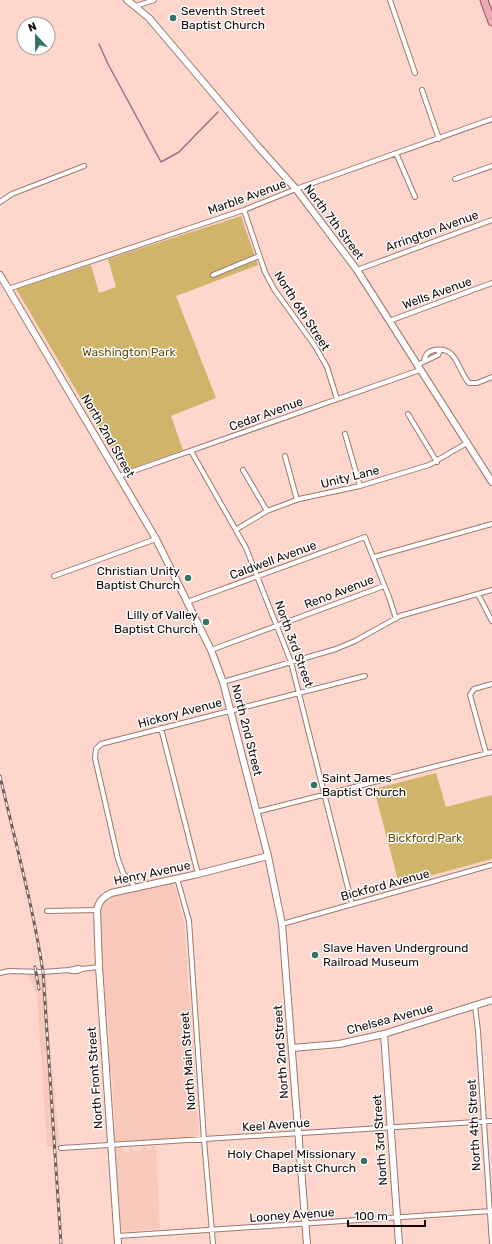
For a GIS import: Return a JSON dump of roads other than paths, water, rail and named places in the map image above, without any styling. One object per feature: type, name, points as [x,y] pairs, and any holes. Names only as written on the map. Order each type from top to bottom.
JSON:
[{"type":"main road","points":[[484,0],[492,22]]},
{"type":"street","name":"North 7th Street","points":[[127,0],[149,18],[296,189],[357,270],[492,482]]},
{"type":"street","points":[[136,6],[154,0]]},
{"type":"street","points":[[390,0],[415,73]]},
{"type":"street","points":[[422,90],[439,139]]},
{"type":"street","name":"Marble Avenue","points":[[8,289],[244,210],[296,189],[492,119]]},
{"type":"street","points":[[396,153],[415,197]]},
{"type":"street","points":[[0,202],[12,194],[84,166]]},
{"type":"street","points":[[455,179],[492,166]]},
{"type":"street","name":"North 6th Street","points":[[244,210],[265,272],[274,289],[315,346],[326,367],[337,399]]},
{"type":"street","name":"Arrington Avenue","points":[[357,270],[492,220]]},
{"type":"street","points":[[213,275],[259,256]]},
{"type":"street","name":"North 2nd Street","points":[[0,275],[156,540],[211,650],[223,682],[268,856],[282,924],[307,1244]]},
{"type":"street","name":"Wells Avenue","points":[[389,321],[492,284]]},
{"type":"street","points":[[424,361],[425,356],[429,352],[435,350],[446,351],[452,354],[469,383],[477,383],[492,377]]},
{"type":"street","points":[[424,361],[438,355],[440,350]]},
{"type":"street","name":"Cedar Avenue","points":[[119,476],[337,399],[419,368],[424,361]]},
{"type":"street","points":[[408,414],[437,462]]},
{"type":"street","points":[[345,434],[360,486]]},
{"type":"street","name":"Unity Lane","points":[[236,529],[267,511],[297,500],[360,486],[429,466],[467,443]]},
{"type":"street","name":"North 3rd Street","points":[[191,451],[246,548],[291,662],[352,904]]},
{"type":"street","points":[[285,456],[297,500]]},
{"type":"street","points":[[243,470],[267,511]]},
{"type":"street","points":[[396,619],[374,557],[492,524]]},
{"type":"street","name":"Caldwell Avenue","points":[[187,602],[257,575],[365,537],[374,557]]},
{"type":"street","points":[[54,576],[156,540]]},
{"type":"street","name":"Reno Avenue","points":[[211,650],[384,586]]},
{"type":"street","points":[[223,682],[336,649],[355,641],[396,619],[492,590]]},
{"type":"street","points":[[478,594],[492,621]]},
{"type":"street","name":"Hickory Avenue","points":[[134,888],[123,873],[118,859],[95,758],[96,749],[101,744],[365,676]]},
{"type":"street","points":[[486,753],[470,695],[474,689],[492,684]]},
{"type":"street","points":[[161,728],[198,874]]},
{"type":"street","points":[[256,812],[492,752]]},
{"type":"street","name":"Henry Avenue","points":[[96,910],[98,903],[105,896],[111,893],[198,874],[268,856]]},
{"type":"street","name":"Bickford Avenue","points":[[282,924],[492,865]]},
{"type":"street","name":"North Main Street","points":[[177,878],[190,928],[204,1140],[213,1230],[213,1244]]},
{"type":"street","points":[[47,911],[96,910]]},
{"type":"street","name":"North Front Street","points":[[96,910],[118,1244]]},
{"type":"street","points":[[0,972],[43,972],[78,968],[99,968]]},
{"type":"street","name":"Chelsea Avenue","points":[[292,1048],[340,1044],[384,1034],[492,1000]]},
{"type":"street","name":"North 4th Street","points":[[475,1006],[491,1212],[492,1244]]},
{"type":"street","name":"North 3rd Street","points":[[384,1034],[399,1244]]},
{"type":"street","name":"Keel Avenue","points":[[61,1148],[492,1121]]},
{"type":"street","name":"Looney Avenue","points":[[118,1236],[491,1212]]},
{"type":"waterway","points":[[99,44],[108,64],[161,162],[179,152],[218,112]]},
{"type":"railway","points":[[0,776],[29,898],[43,972],[61,1244]]},
{"type":"railway","points":[[35,967],[39,989]]},
{"type":"place","name":"Seventh Street Baptist Church","points":[[173,18]]},
{"type":"place","name":"Christian Unity Baptist Church","points":[[188,578]]},
{"type":"place","name":"Lilly of Valley Baptist Church","points":[[206,622]]},
{"type":"place","name":"Saint James Baptist Church","points":[[314,785]]},
{"type":"place","name":"Slave Haven Underground Railroad Museum","points":[[315,955]]},
{"type":"place","name":"Holy Chapel Missionary Baptist Church","points":[[364,1161]]},
{"type":"park label","name":"Washington Park","points":[[129,352]]},
{"type":"park label","name":"Bickford Park","points":[[425,838]]}]
